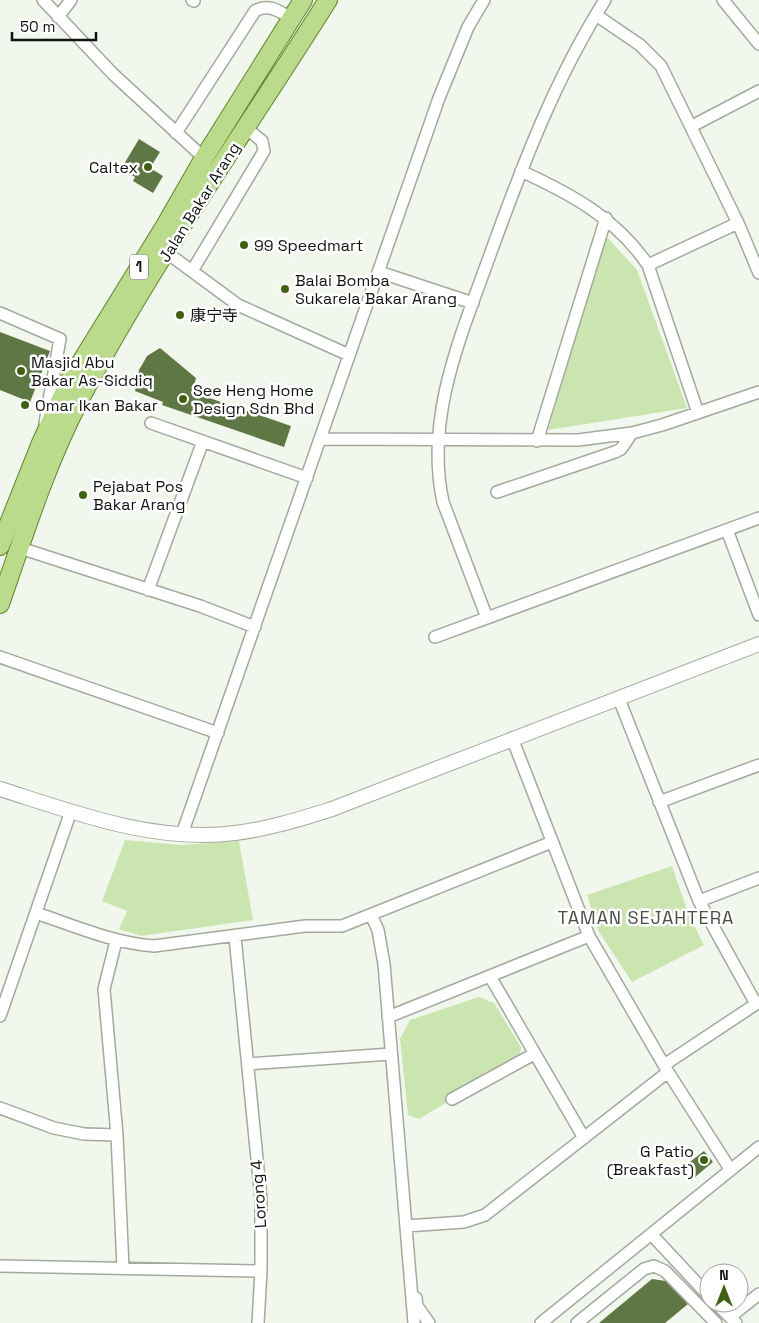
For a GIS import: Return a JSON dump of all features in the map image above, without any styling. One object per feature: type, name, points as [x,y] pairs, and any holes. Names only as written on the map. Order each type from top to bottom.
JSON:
[{"type":"main road","name":"Jalan Bakar Arang","points":[[0,546],[41,442],[70,380],[204,158],[303,0]]},
{"type":"main road","name":"Jalan Bakar Arang","points":[[0,604],[58,445],[81,398],[166,252],[328,0]]},
{"type":"street","points":[[43,0],[113,74],[204,158]]},
{"type":"street","points":[[58,17],[71,0]]},
{"type":"street","points":[[182,834],[379,272],[409,181],[454,59],[468,27],[484,0]]},
{"type":"street","points":[[487,618],[443,502],[436,462],[444,393],[473,303],[521,171],[564,70],[605,0]]},
{"type":"street","points":[[723,0],[759,44]]},
{"type":"street","points":[[176,133],[255,11],[262,7],[270,7],[291,18]]},
{"type":"street","points":[[596,15],[640,45],[661,66],[738,223],[759,273]]},
{"type":"street","points":[[692,126],[759,91]]},
{"type":"street","points":[[192,271],[263,154],[264,147],[262,141],[246,128]]},
{"type":"street","points":[[521,171],[569,194],[606,218],[625,235],[648,265],[698,413]]},
{"type":"street","points":[[537,441],[606,218]]},
{"type":"street","points":[[648,265],[738,223]]},
{"type":"street","points":[[166,252],[238,305],[350,355]]},
{"type":"street","points":[[379,272],[473,303]]},
{"type":"street","points":[[0,313],[60,339],[41,442]]},
{"type":"street","points":[[320,439],[578,440],[632,433],[759,392]]},
{"type":"street","points":[[151,423],[307,478]]},
{"type":"street","points":[[497,492],[615,452],[620,449],[632,433]]},
{"type":"street","points":[[148,590],[203,441]]},
{"type":"street","points":[[435,637],[759,518]]},
{"type":"street","points":[[727,530],[759,615]]},
{"type":"street","points":[[20,548],[200,606],[255,627]]},
{"type":"street","points":[[0,789],[141,830],[182,834],[234,833],[301,819],[759,644]]},
{"type":"street","points":[[0,657],[218,733]]},
{"type":"street","points":[[406,1226],[476,1220],[484,1215],[584,1138],[666,1069],[758,1003],[698,901],[619,699]]},
{"type":"street","points":[[512,738],[589,936],[666,1069],[730,1169]]},
{"type":"street","points":[[659,802],[759,764]]},
{"type":"street","points":[[0,1016],[71,811]]},
{"type":"street","points":[[36,913],[116,941],[154,946],[236,937],[305,926],[342,926],[552,842]]},
{"type":"street","points":[[698,901],[759,878]]},
{"type":"street","points":[[371,915],[382,945],[412,1279],[414,1323]]},
{"type":"street","points":[[388,1017],[491,978],[589,936]]},
{"type":"street","name":"Lorong 4","points":[[236,937],[261,1199],[261,1271],[258,1323]]},
{"type":"street","points":[[116,941],[104,989],[117,1135],[123,1268]]},
{"type":"street","points":[[491,978],[584,1138]]},
{"type":"street","points":[[248,1064],[391,1054]]},
{"type":"street","points":[[452,1099],[534,1054]]},
{"type":"street","points":[[0,1108],[54,1128],[84,1134],[117,1135]]},
{"type":"street","points":[[541,1323],[759,1147]]},
{"type":"street","points":[[651,1234],[699,1285]]},
{"type":"street","points":[[0,1266],[261,1271]]},
{"type":"street","points":[[578,1323],[644,1269],[654,1266],[664,1271],[716,1323]]},
{"type":"street","points":[[412,1279],[417,1306],[429,1323]]},
{"type":"street","points":[[733,1320],[759,1294]]},
{"type":"green space","points":[[606,236],[637,270],[687,408],[548,430]]},
{"type":"green space","points":[[125,840],[181,845],[239,841],[253,920],[141,936],[119,929],[127,911],[102,901]]},
{"type":"green space","points":[[672,866],[688,913],[704,945],[632,982],[599,932],[587,895]]},
{"type":"green space","points":[[479,997],[494,1003],[521,1047],[519,1059],[419,1119],[408,1115],[400,1039],[410,1020]]},
{"type":"building","points":[[139,139],[160,152],[150,168],[163,176],[153,193],[133,181],[135,177],[130,174],[133,169],[124,164]]},
{"type":"building","name":"Masjid Abu Bakar As-Siddiq","points":[[0,332],[50,351],[30,402],[0,390]]},
{"type":"building","name":"See Heng Home Design Sdn Bhd","points":[[160,348],[196,378],[192,392],[291,426],[284,447],[162,405],[163,402],[135,391],[139,370],[147,356]]},
{"type":"building","points":[[704,1151],[713,1162],[695,1177],[686,1165]]},
{"type":"building","points":[[652,1279],[666,1281],[688,1304],[665,1323],[599,1323]]},
{"type":"place","name":"Caltex","points":[[148,167]]},
{"type":"place","name":"99 Speedmart","points":[[244,245]]},
{"type":"place","name":"Balai Bomba Sukarela Bakar Arang","points":[[285,289]]},
{"type":"place","name":"康宁寺","points":[[180,315]]},
{"type":"place","name":"Masjid Abu Bakar As-Siddiq","points":[[21,371]]},
{"type":"place","name":"See Heng Home Design Sdn Bhd","points":[[183,399]]},
{"type":"place","name":"Omar Ikan Bakar","points":[[25,405]]},
{"type":"place","name":"Pejabat Pos Bakar Arang","points":[[83,495]]},
{"type":"place","name":"G Patio (Breakfast)","points":[[704,1160]]},
{"type":"district","name":"TAMAN SEJAHTERA","points":[[646,918]]}]
